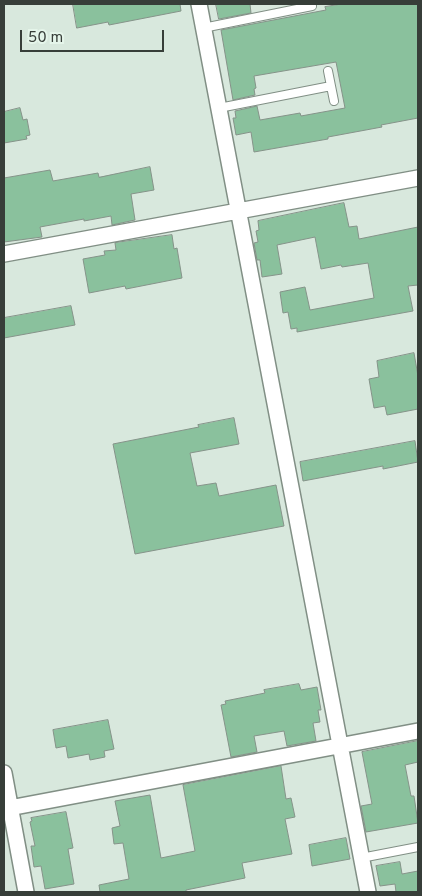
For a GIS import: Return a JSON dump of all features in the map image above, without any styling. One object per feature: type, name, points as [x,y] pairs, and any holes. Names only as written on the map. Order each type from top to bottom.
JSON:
[{"type":"street","points":[[199,4],[368,892]]},
{"type":"street","points":[[4,254],[418,178]]},
{"type":"street","points":[[7,808],[418,731]]},
{"type":"street","points":[[4,773],[7,808],[26,892]]},
{"type":"lane","points":[[203,28],[312,6]]},
{"type":"lane","points":[[328,71],[334,101]]},
{"type":"lane","points":[[218,108],[331,86]]},
{"type":"lane","points":[[361,858],[418,847]]},
{"type":"building","points":[[73,4],[180,4],[181,11],[109,25],[108,22],[77,28]]},
{"type":"building","points":[[216,4],[250,4],[251,13],[219,19]]},
{"type":"building","points":[[342,4],[418,4],[418,118],[328,137],[328,139],[254,152],[251,132],[236,135],[233,118],[236,118],[235,111],[257,106],[260,120],[300,113],[301,116],[345,108],[336,62],[254,76],[255,95],[233,100],[221,30],[326,10],[325,7]]},
{"type":"building","points":[[20,108],[23,120],[27,119],[30,135],[26,136],[27,139],[4,143],[4,112]]},
{"type":"building","points":[[150,167],[154,190],[131,194],[135,220],[112,225],[111,216],[84,221],[84,219],[40,227],[42,237],[4,242],[4,178],[50,170],[53,181],[98,173],[99,177]]},
{"type":"building","points":[[344,203],[349,227],[357,226],[359,239],[418,227],[418,285],[408,286],[413,311],[297,332],[297,328],[291,329],[288,312],[283,313],[280,292],[305,287],[310,310],[374,298],[368,263],[321,269],[315,237],[277,245],[282,274],[262,277],[260,260],[257,260],[254,243],[258,242],[256,231],[259,230],[258,221]]},
{"type":"building","points":[[172,235],[174,249],[177,248],[182,278],[126,289],[125,286],[89,293],[83,259],[105,255],[104,251],[116,250],[115,243]]},
{"type":"building","points":[[71,306],[75,325],[4,338],[4,318]]},
{"type":"building","points":[[414,353],[418,376],[418,409],[387,415],[385,406],[374,408],[369,379],[379,377],[377,361]]},
{"type":"building","points":[[234,418],[239,444],[190,453],[197,486],[216,483],[219,496],[276,485],[284,526],[135,554],[113,444]]},
{"type":"building","points":[[415,441],[418,462],[383,469],[383,466],[303,481],[300,462]]},
{"type":"building","points":[[299,684],[301,690],[317,687],[321,710],[318,710],[320,722],[313,723],[316,741],[287,746],[284,731],[254,736],[257,752],[231,757],[221,705],[226,704],[225,701],[265,693],[264,690]]},
{"type":"building","points":[[108,720],[114,749],[104,751],[105,757],[90,760],[89,754],[68,758],[66,746],[56,748],[53,730]]},
{"type":"building","points":[[418,741],[418,762],[405,765],[411,796],[414,796],[418,823],[366,832],[361,806],[372,804],[362,752]]},
{"type":"building","points":[[281,766],[286,799],[291,798],[295,817],[285,819],[292,854],[242,863],[245,878],[186,890],[186,892],[100,892],[99,885],[129,879],[123,843],[114,844],[112,828],[120,826],[115,801],[150,795],[161,858],[195,851],[183,785]]},
{"type":"building","points":[[66,812],[73,848],[68,849],[74,884],[45,889],[41,866],[34,867],[31,846],[35,846],[30,822],[32,821],[31,818]]},
{"type":"building","points":[[346,838],[350,859],[312,866],[309,845]]},
{"type":"building","points":[[400,862],[402,874],[418,871],[418,892],[396,892],[395,884],[380,886],[376,866]]}]
